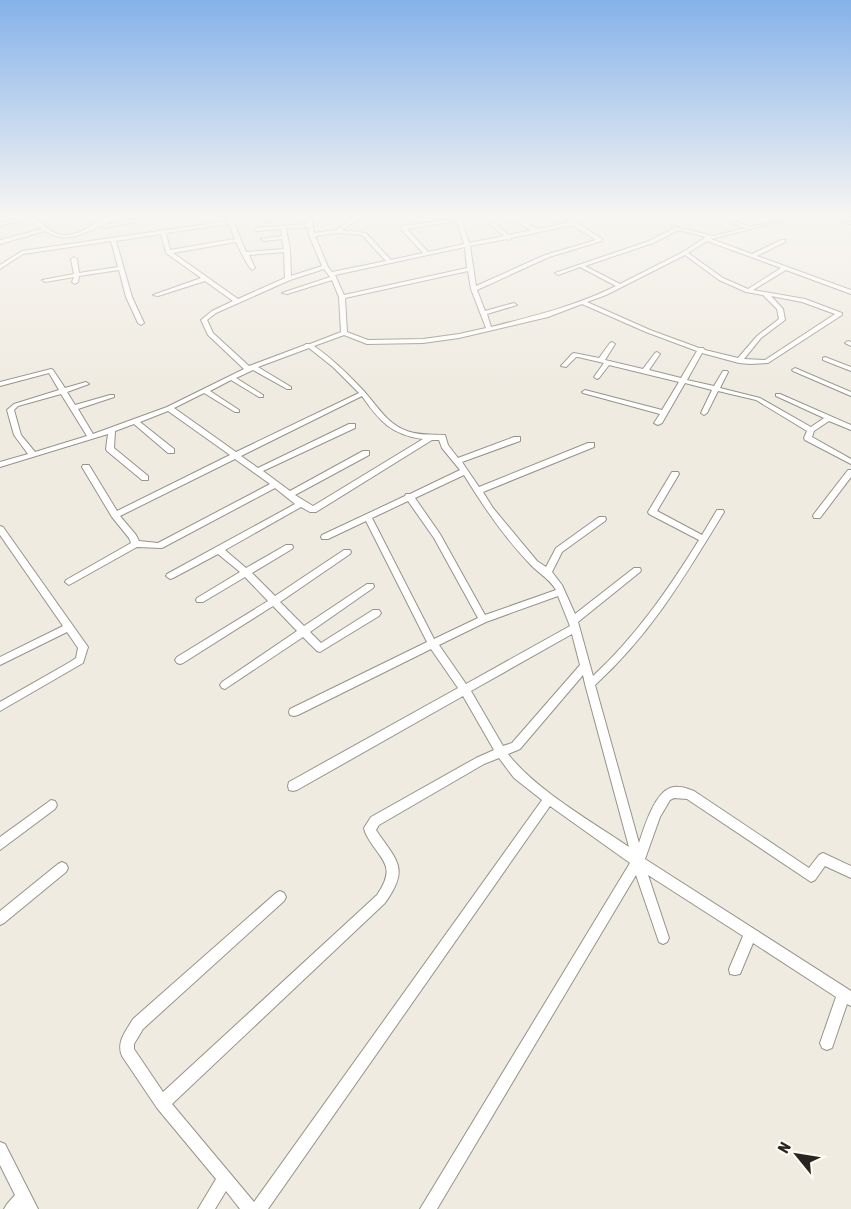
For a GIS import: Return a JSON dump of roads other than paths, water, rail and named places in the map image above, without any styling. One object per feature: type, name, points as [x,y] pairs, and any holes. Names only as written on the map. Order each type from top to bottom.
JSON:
[{"type":"street","points":[[45,280],[93,272]]},
{"type":"street","points":[[122,272],[141,323]]},
{"type":"street","points":[[195,272],[238,302]]},
{"type":"street","points":[[288,272],[288,279]]},
{"type":"street","points":[[289,388],[250,368],[210,334],[204,320],[214,312],[288,279],[309,272]]},
{"type":"street","points":[[330,272],[342,297],[344,333]]},
{"type":"street","points":[[285,293],[348,272]]},
{"type":"street","points":[[342,297],[454,272]]},
{"type":"street","points":[[471,272],[474,289],[489,328]]},
{"type":"street","points":[[474,289],[511,272]]},
{"type":"street","points":[[594,272],[620,286]]},
{"type":"street","points":[[0,465],[112,430],[169,408],[250,368],[344,333],[367,342],[401,343],[459,336],[548,315],[584,303],[647,272]]},
{"type":"street","points":[[584,303],[638,329],[739,361],[759,363],[766,362],[840,314],[803,300],[748,291],[712,272]]},
{"type":"street","points":[[748,291],[778,272]]},
{"type":"street","points":[[794,272],[851,292]]},
{"type":"street","points":[[75,282],[77,275]]},
{"type":"street","points":[[156,295],[204,279]]},
{"type":"street","points":[[739,361],[759,337],[782,320],[783,314],[780,309],[765,294]]},
{"type":"street","points":[[483,313],[514,305]]},
{"type":"street","points":[[597,377],[612,344]]},
{"type":"street","points":[[308,345],[322,354],[363,393],[384,420],[401,431],[429,439]]},
{"type":"street","points":[[658,423],[701,349]]},
{"type":"street","points":[[645,371],[657,354]]},
{"type":"street","points":[[564,366],[574,355],[758,399],[811,430]]},
{"type":"street","points":[[825,359],[851,369]]},
{"type":"street","points":[[795,370],[851,394]]},
{"type":"street","points":[[0,384],[51,371],[91,437]]},
{"type":"street","points":[[704,413],[725,372]]},
{"type":"street","points":[[231,377],[261,396]]},
{"type":"street","points":[[33,455],[18,435],[10,410],[16,405],[86,384]]},
{"type":"street","points":[[204,390],[237,411]]},
{"type":"street","points":[[585,392],[664,413]]},
{"type":"street","points":[[115,515],[363,393]]},
{"type":"street","points":[[778,395],[851,428]]},
{"type":"street","points":[[74,408],[112,396]]},
{"type":"street","points":[[169,408],[301,504],[313,510],[429,439],[442,437],[442,441],[490,510],[534,563],[552,577],[561,592],[574,625],[638,861],[663,938]]},
{"type":"street","points":[[829,418],[811,430],[808,438],[851,462]]},
{"type":"street","points":[[135,421],[171,451]]},
{"type":"street","points":[[257,471],[352,426]]},
{"type":"street","points":[[112,430],[110,449],[145,478]]},
{"type":"street","points":[[458,461],[517,439]]},
{"type":"street","points":[[478,491],[591,445]]},
{"type":"street","points":[[290,494],[366,453]]},
{"type":"street","points":[[86,467],[115,515],[134,537],[136,544]]},
{"type":"street","points":[[325,537],[465,471]]},
{"type":"street","points":[[817,516],[851,472]]},
{"type":"street","points":[[675,474],[652,512],[703,539]]},
{"type":"street","points":[[69,582],[136,544],[159,546],[276,484]]},
{"type":"street","points":[[409,496],[437,536],[483,619]]},
{"type":"street","points":[[170,576],[301,504]]},
{"type":"street","points":[[590,684],[619,657],[651,621],[720,512]]},
{"type":"street","points":[[367,516],[434,644],[465,690],[502,753],[518,774],[549,799],[638,861],[847,997],[827,1043]]},
{"type":"street","points":[[547,573],[559,550],[602,519]]},
{"type":"street","points":[[0,529],[83,647],[80,660],[0,707]]},
{"type":"street","points":[[200,600],[289,547]]},
{"type":"street","points":[[219,550],[246,573],[302,631],[323,649],[376,613]]},
{"type":"street","points":[[180,660],[273,602],[347,552]]},
{"type":"street","points":[[293,786],[465,690],[574,625],[637,570]]},
{"type":"street","points":[[225,686],[370,586]]},
{"type":"street","points":[[294,712],[483,619],[561,592]]},
{"type":"street","points":[[0,660],[69,627]]},
{"type":"street","points":[[162,1102],[381,899],[392,881],[394,872],[393,866],[371,832],[370,828],[375,821],[450,777],[522,741],[565,687],[585,666]]},
{"type":"street","points":[[428,1209],[638,861],[662,801],[670,793],[679,792],[690,795],[811,876],[823,859],[851,872]]},
{"type":"street","points":[[259,1209],[549,799]]},
{"type":"street","points":[[0,844],[51,805]]},
{"type":"street","points":[[0,919],[62,868]]},
{"type":"street","points":[[250,1209],[162,1102],[127,1051],[127,1042],[131,1033],[280,897]]},
{"type":"street","points":[[735,969],[750,934]]},
{"type":"street","points":[[0,1149],[27,1203],[12,1209]]},
{"type":"street","points":[[206,1209],[224,1180]]}]
